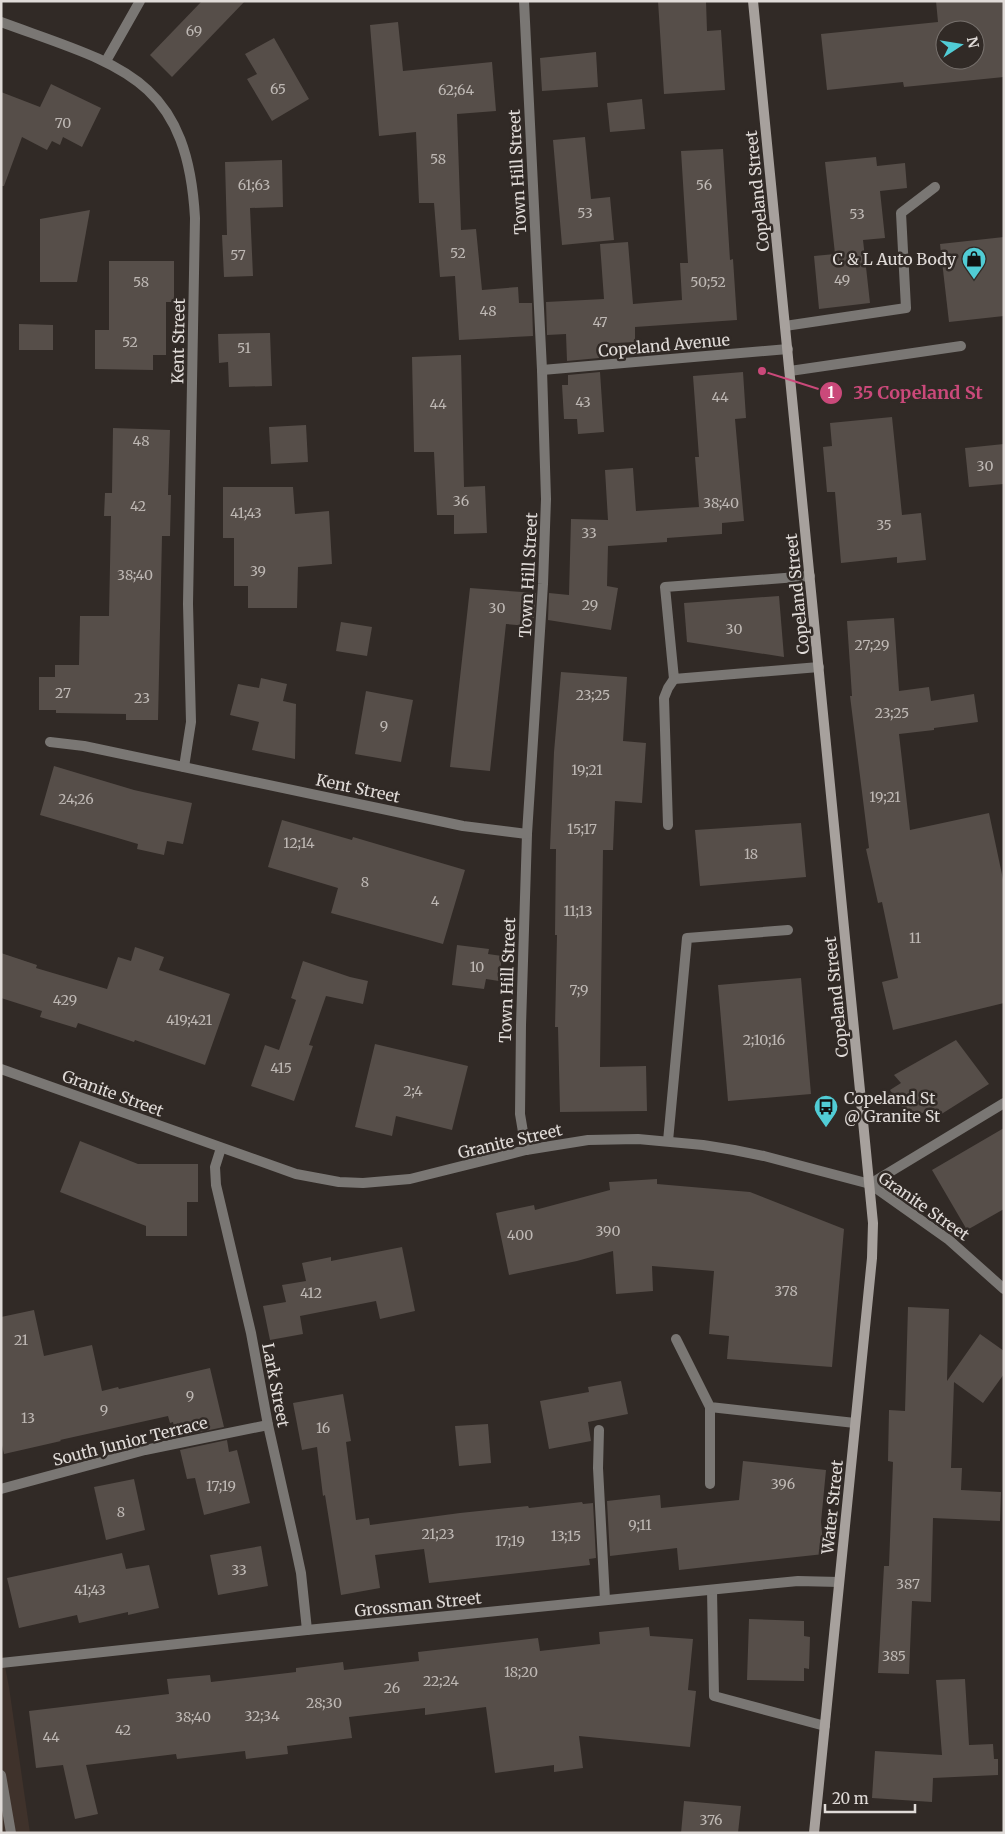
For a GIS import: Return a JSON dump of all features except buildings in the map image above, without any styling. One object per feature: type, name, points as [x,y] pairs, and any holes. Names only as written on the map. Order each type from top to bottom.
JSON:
[{"type":"main road","name":"Copeland Street","points":[[753,1],[870,1184]]},
{"type":"main road","name":"Water Street","points":[[814,1833],[872,1258],[873,1223],[870,1184]]},
{"type":"street","points":[[106,62],[140,1]]},
{"type":"street","name":"Town Hill Street","points":[[524,1],[542,370],[546,499],[543,584],[527,834],[520,1083],[520,1114],[526,1150]]},
{"type":"street","name":"Kent Street","points":[[1,22],[106,62],[134,79],[164,107],[175,125],[183,145],[194,192],[195,235],[188,604],[191,722],[184,767]]},
{"type":"street","points":[[786,326],[906,308],[901,213],[935,187]]},
{"type":"street","points":[[790,371],[961,346]]},
{"type":"street","name":"Copeland Avenue","points":[[542,370],[788,349]]},
{"type":"street","points":[[668,826],[664,698],[674,679],[665,587],[810,576]]},
{"type":"street","points":[[674,679],[819,667]]},
{"type":"street","name":"Kent Street","points":[[50,742],[84,746],[463,826],[527,834]]},
{"type":"street","points":[[668,1141],[686,938],[788,930]]},
{"type":"street","name":"Granite Street","points":[[1,1069],[221,1148],[296,1174],[318,1179],[362,1183],[402,1180],[435,1174],[526,1150],[588,1140],[638,1139],[668,1141],[764,1156],[870,1184],[949,1240],[1004,1289]]},
{"type":"street","points":[[870,1184],[1004,1103]]},
{"type":"street","name":"Lark Street","points":[[221,1148],[215,1168],[216,1185],[251,1333],[268,1425],[301,1573],[307,1630]]},
{"type":"street","points":[[676,1339],[710,1407],[710,1484]]},
{"type":"street","points":[[710,1407],[855,1423]]},
{"type":"street","name":"South Junior Terrace","points":[[1,1489],[144,1450],[268,1425]]},
{"type":"street","points":[[600,1430],[598,1468],[605,1600]]},
{"type":"street","name":"Grossman Street","points":[[1,1663],[307,1630],[798,1581],[839,1582]]},
{"type":"street","points":[[712,1590],[714,1696],[825,1726]]},
{"type":"street","points":[[1,1775],[11,1833]]},
{"type":"shaded area","points":[[1,1646],[9,1687],[30,1833],[1,1833]]},
{"type":"place","name":"C & L Auto Body","points":[[974,280]]},
{"type":"place","name":"35 Copeland St","points":[[762,371]]},
{"type":"place","name":"Copeland St @ Granite St","points":[[826,1128]]}]
